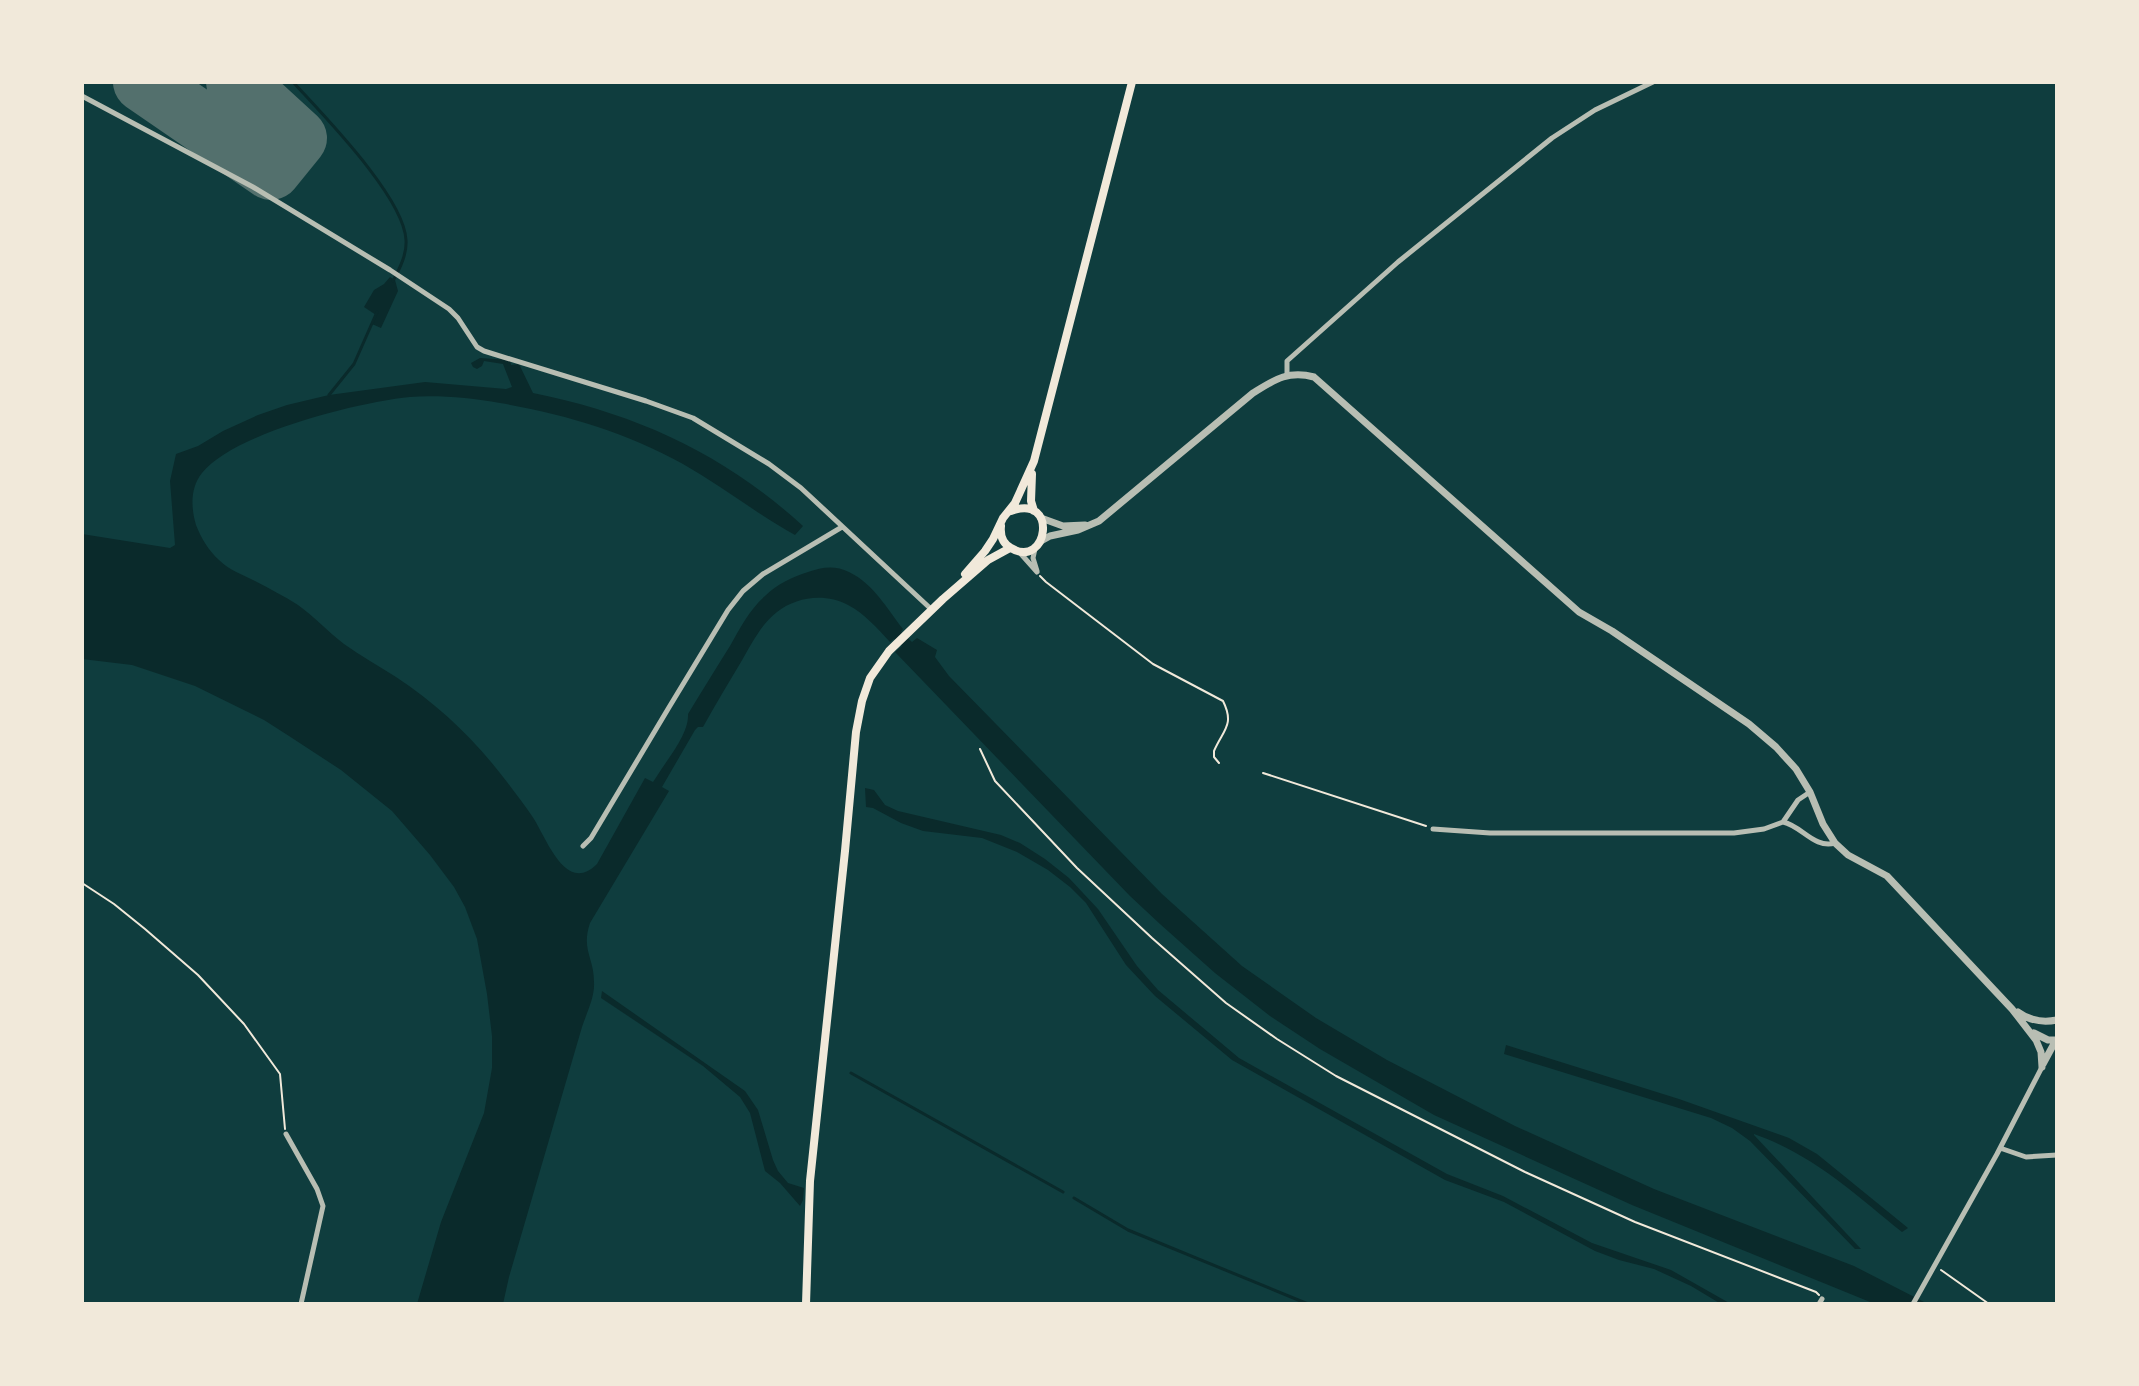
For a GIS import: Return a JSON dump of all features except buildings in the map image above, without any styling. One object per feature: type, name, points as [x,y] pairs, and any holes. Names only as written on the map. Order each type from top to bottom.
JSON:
[{"type":"main road","points":[[806,1304],[810,1179],[856,732],[862,701],[870,678],[881,661],[979,560],[1015,503],[1034,461],[1132,82]]},
{"type":"main road","points":[[943,599],[988,560],[1014,550],[1027,551],[1038,544],[1044,529],[1031,501],[1034,461]]},
{"type":"main road","points":[[1007,513],[1021,508],[1038,515]]},
{"type":"main road","points":[[1001,524],[1002,538],[1014,550]]},
{"type":"street","points":[[1287,375],[1287,361],[1466,206],[1552,138],[1595,110],[1653,82]]},
{"type":"street","points":[[82,96],[253,187],[390,270],[449,309],[477,347],[693,418],[769,464],[801,488],[932,610]]},
{"type":"street","points":[[1037,572],[1033,558],[1038,544],[1050,536],[1078,530],[1099,521],[1253,393],[1273,380],[1299,373],[1314,377],[1579,612],[1749,724],[1776,747],[1796,769],[1835,843],[1848,855],[1887,876],[2012,1009],[2041,1052],[2042,1067]]},
{"type":"street","points":[[1038,515],[1063,526],[1099,521]]},
{"type":"street","points":[[583,846],[591,838],[728,610],[743,591],[763,574],[842,527]]},
{"type":"street","points":[[1014,550],[1024,556],[1037,572]]},
{"type":"street","points":[[1783,822],[1798,800],[1810,792]]},
{"type":"street","points":[[1433,829],[1490,833],[1734,833],[1764,829],[1783,822],[1793,824],[1822,845],[1835,843]]},
{"type":"street","points":[[2012,1009],[2056,1032]]},
{"type":"street","points":[[2026,1027],[2048,1040],[2056,1032]]},
{"type":"street","points":[[1913,1304],[2000,1148],[2042,1067],[2056,1032]]},
{"type":"street","points":[[286,1134],[317,1189],[323,1206],[301,1304]]},
{"type":"street","points":[[2000,1148],[2026,1157],[2057,1155]]},
{"type":"path","points":[[1037,572],[1153,664],[1223,701],[1230,720],[1214,751],[1219,763]]},
{"type":"path","points":[[980,749],[995,781],[1077,868],[1226,1003],[1277,1039],[1336,1076],[1525,1172],[1635,1222],[1816,1292],[1821,1302]]},
{"type":"path","points":[[1263,773],[1433,829]]},
{"type":"path","points":[[82,883],[114,904],[198,975],[244,1024],[280,1074],[286,1134]]},
{"type":"path","points":[[1934,1264],[1989,1304]]},
{"type":"water","points":[[390,277],[395,280],[398,291],[381,328],[372,324],[376,315],[364,307],[374,290]]},
{"type":"water","points":[[480,358],[510,360],[511,365],[519,364],[533,393],[608,413],[677,440],[742,478],[803,526],[795,535],[683,464],[617,434],[524,407],[432,396],[360,405],[299,422],[241,445],[218,458],[202,473],[194,492],[193,512],[203,539],[223,564],[298,605],[344,644],[412,688],[456,725],[507,782],[566,868],[575,873],[586,872],[597,864],[645,778],[653,782],[677,746],[688,714],[760,601],[780,584],[802,574],[823,568],[844,570],[873,590],[903,629],[901,632],[912,642],[917,638],[937,650],[935,657],[949,676],[1162,894],[1242,966],[1316,1018],[1387,1060],[1515,1126],[1654,1189],[1854,1266],[1928,1304],[1875,1304],[1632,1205],[1434,1115],[1320,1049],[1270,1016],[1215,973],[1130,896],[895,652],[902,646],[894,639],[890,642],[854,609],[839,601],[812,598],[793,602],[771,617],[761,629],[703,727],[695,730],[662,787],[669,791],[590,923],[587,947],[593,973],[593,993],[503,1304],[417,1304],[441,1222],[484,1113],[492,1068],[487,994],[477,939],[465,907],[430,855],[392,811],[341,770],[289,736],[195,686],[132,665],[82,659],[82,534],[170,548],[175,545],[170,481],[176,454],[258,415],[329,395],[425,382],[512,387],[503,364],[484,361],[477,369],[473,367],[471,363]]},
{"type":"water","points":[[865,788],[874,790],[885,805],[898,811],[1001,835],[1045,859],[1069,878],[1098,909],[1137,966],[1158,990],[1239,1058],[1447,1174],[1503,1196],[1592,1243],[1671,1270],[1731,1304],[1721,1304],[1654,1269],[1595,1251],[1504,1202],[1445,1180],[1232,1060],[1155,996],[1126,965],[1086,903],[1048,870],[1017,852],[982,838],[923,831],[901,823],[866,807]]},
{"type":"water","points":[[602,991],[745,1091],[758,1110],[778,1171],[788,1183],[804,1188],[800,1206],[765,1171],[750,1113],[740,1097],[703,1066],[601,998]]},
{"type":"water","points":[[1506,1045],[1679,1099],[1789,1138],[1817,1154],[1908,1228],[1902,1232],[1814,1164],[1754,1134],[1861,1249],[1855,1249],[1750,1141],[1732,1128],[1711,1118],[1504,1054]]},
{"type":"waterway","points":[[293,82],[360,157],[392,202],[402,222],[406,240],[404,256],[393,281]]},
{"type":"waterway","points":[[329,395],[354,364],[377,312]]},
{"type":"waterway","points":[[851,1073],[1063,1192]]},
{"type":"waterway","points":[[1074,1198],[1128,1230],[1308,1304]]},
{"type":"runway","points":[[143,82],[271,170],[297,138],[236,82]]}]
